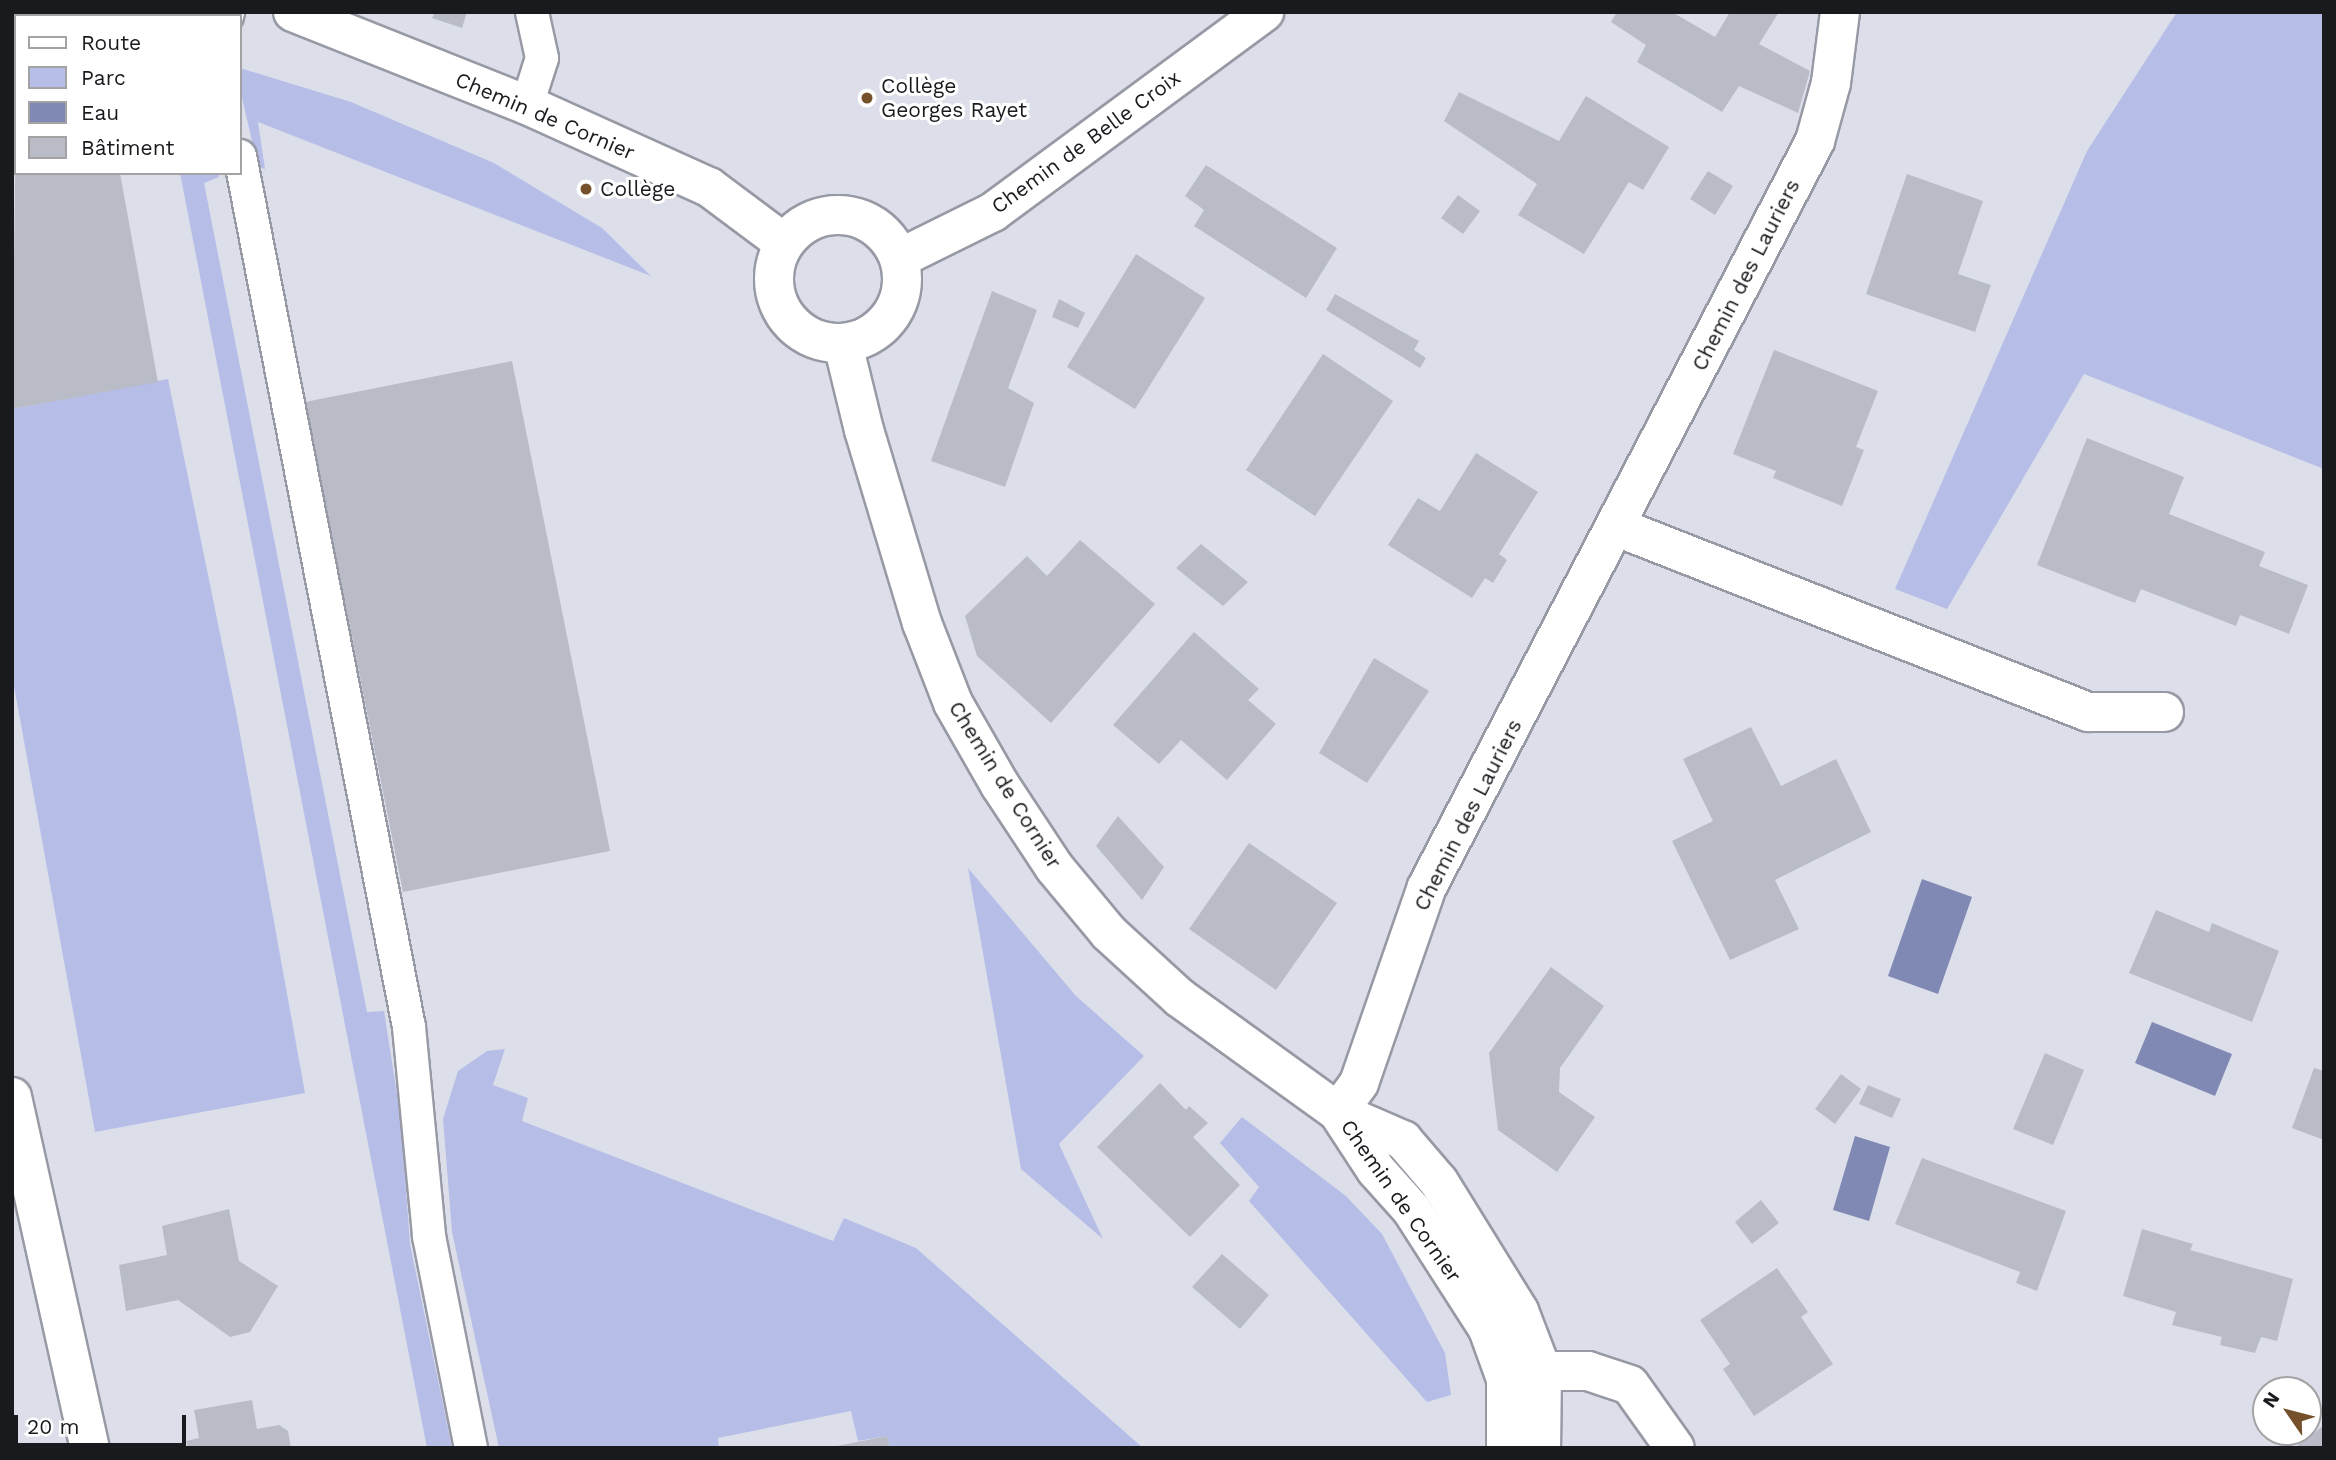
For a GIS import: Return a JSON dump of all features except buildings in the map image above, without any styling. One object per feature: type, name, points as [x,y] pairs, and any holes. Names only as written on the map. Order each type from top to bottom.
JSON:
[{"type":"street","name":"Chemin de Cornier","points":[[293,12],[527,105],[709,187],[784,243]]},
{"type":"street","name":"Chemin de Belle Croix","points":[[900,258],[993,212],[1264,12]]},
{"type":"street","name":"Chemin des Lauriers","points":[[1338,1112],[1359,1083],[1427,887],[1617,527],[1815,141],[1831,83],[1840,12]]},
{"type":"street","points":[[837,214],[876,226],[900,258],[903,278],[892,315],[863,340],[843,344],[803,334],[778,303],[773,282],[784,243],[799,228],[837,214]]},
{"type":"street","name":"Chemin de Cornier","points":[[843,344],[864,430],[922,624],[953,703],[1000,785],[1054,867],[1109,933],[1180,998],[1338,1112],[1453,1273],[1488,1329],[1524,1375],[1541,1448]]},
{"type":"street","points":[[1617,527],[2088,712],[2164,712]]},
{"type":"street","points":[[12,1097],[90,1448]]},
{"type":"street","points":[[1524,1375],[1588,1371],[1630,1385],[1669,1444]]},
{"type":"street","name":"Chemin de Cornier","points":[[1506,1448],[1524,1375]]},
{"type":"lane","points":[[527,105],[542,58],[532,12]]},
{"type":"lane","points":[[242,166],[409,1027],[429,1236],[471,1448]]},
{"type":"green space","points":[[2177,12],[2324,12],[2324,469],[2084,374],[1947,609],[1895,589],[2087,151]]},
{"type":"green space","points":[[242,69],[351,102],[494,163],[602,228],[651,276],[258,122],[265,169],[258,167],[242,98]]},
{"type":"green space","points":[[180,175],[219,175],[204,183],[367,1012],[384,1011],[401,1120],[410,1244],[452,1448],[427,1448]]},
{"type":"green space","points":[[168,379],[236,712],[305,1093],[95,1132],[12,675],[12,409]]},
{"type":"green space","points":[[968,868],[1076,996],[1144,1056],[1059,1144],[1103,1239],[1021,1169]]},
{"type":"green space","points":[[505,1049],[493,1085],[528,1098],[522,1121],[833,1241],[844,1218],[916,1248],[1143,1448],[890,1448],[887,1436],[858,1441],[851,1411],[718,1438],[719,1448],[499,1448],[452,1232],[443,1119],[458,1071],[487,1051]]},
{"type":"green space","points":[[1242,1117],[1346,1196],[1382,1234],[1445,1353],[1451,1395],[1427,1402],[1249,1201],[1259,1187],[1220,1143]]},
{"type":"water","points":[[1922,879],[1972,897],[1938,994],[1888,976]]},
{"type":"water","points":[[2152,1022],[2232,1054],[2215,1096],[2135,1063]]},
{"type":"water","points":[[1855,1136],[1890,1147],[1869,1221],[1833,1210]]},
{"type":"place","name":"Collège Georges Rayet","points":[[867,98]]},
{"type":"place","name":"Collège","points":[[586,189]]}]
